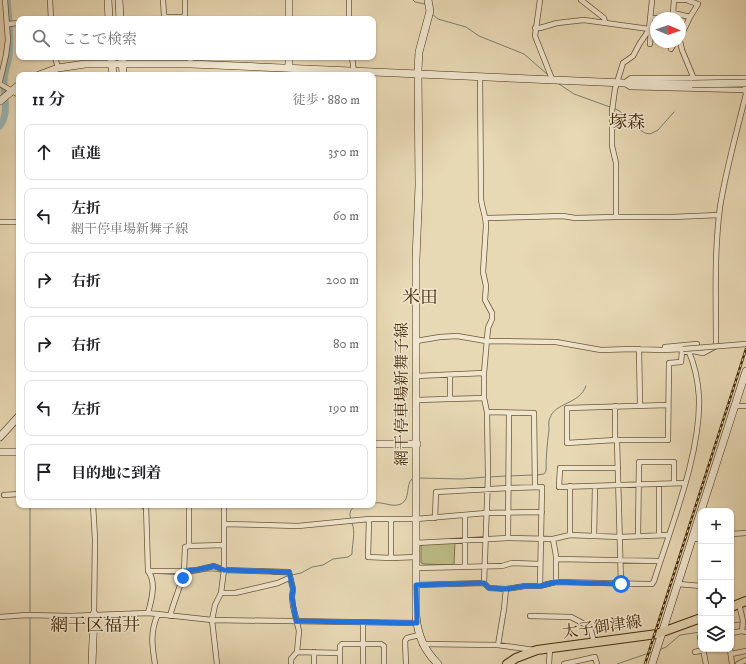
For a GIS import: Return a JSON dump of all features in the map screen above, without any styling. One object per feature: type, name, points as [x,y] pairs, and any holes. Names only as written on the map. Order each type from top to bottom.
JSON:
[{"type":"main road","name":"太子御津線","points":[[507,664],[525,653],[537,650],[657,634],[698,619]]},
{"type":"street","points":[[0,101],[15,93],[0,83],[6,55],[10,24],[5,0]]},
{"type":"street","points":[[50,0],[51,16]]},
{"type":"street","points":[[108,0],[109,16]]},
{"type":"street","points":[[119,0],[120,16]]},
{"type":"street","points":[[163,0],[165,16]]},
{"type":"street","points":[[185,0],[185,16]]},
{"type":"street","points":[[289,0],[289,16]]},
{"type":"street","points":[[349,0],[349,16]]},
{"type":"street","name":"網干停車場新舞子線","points":[[428,0],[430,11],[419,52],[418,74],[418,186],[416,259],[416,585],[417,623],[419,635],[429,656],[438,664]]},
{"type":"street","points":[[540,0],[535,36],[552,79]]},
{"type":"street","points":[[581,0],[604,18],[605,22]]},
{"type":"street","points":[[651,12],[652,0]]},
{"type":"street","points":[[673,12],[675,0],[689,0],[698,4],[686,26]]},
{"type":"street","points":[[686,16],[690,17]]},
{"type":"street","points":[[535,28],[557,23],[584,20],[605,22],[650,31]]},
{"type":"street","points":[[10,24],[16,23]]},
{"type":"street","points":[[616,217],[616,163],[612,146],[612,111],[616,82],[623,63],[633,56],[640,42],[650,32]]},
{"type":"street","points":[[682,48],[693,81]]},
{"type":"street","points":[[56,60],[58,68]]},
{"type":"street","points":[[112,60],[113,72]]},
{"type":"street","points":[[47,72],[58,68],[112,60],[190,60],[354,72],[352,60]]},
{"type":"street","points":[[122,60],[123,72]]},
{"type":"street","points":[[289,60],[289,68]]},
{"type":"street","points":[[376,73],[624,83],[746,78]]},
{"type":"street","points":[[480,76],[481,199],[486,218],[483,272],[486,286],[485,300],[492,313],[492,319],[488,328],[486,341],[484,374],[484,398],[487,412],[487,489],[484,583]]},
{"type":"street","points":[[693,81],[746,85]]},
{"type":"street","points":[[624,83],[630,87],[746,85]]},
{"type":"street","points":[[668,405],[567,408],[567,442],[668,440],[669,363],[681,362],[682,352],[693,351],[703,353],[716,346],[715,258],[719,215],[724,185],[746,94],[746,85]]},
{"type":"street","points":[[486,218],[563,216],[575,218],[672,217],[719,215]]},
{"type":"street","points":[[0,222],[16,222]]},
{"type":"street","points":[[416,341],[457,336],[486,341],[556,342],[601,350],[662,350],[746,344]]},
{"type":"street","points":[[639,349],[697,344]]},
{"type":"street","points":[[639,349],[640,405]]},
{"type":"street","points":[[416,585],[484,583],[489,588],[506,589],[525,586],[540,586],[556,582],[652,584],[685,483],[692,454],[699,411],[699,396],[696,374],[689,352]]},
{"type":"street","points":[[702,508],[746,371]]},
{"type":"street","points":[[416,376],[484,374]]},
{"type":"street","points":[[450,375],[450,399]]},
{"type":"street","points":[[416,400],[484,398]]},
{"type":"street","points":[[615,406],[622,560],[621,584]]},
{"type":"street","points":[[735,406],[746,406]]},
{"type":"street","points":[[487,412],[534,413],[535,487]]},
{"type":"street","points":[[508,538],[509,413]]},
{"type":"street","points":[[0,437],[16,419]]},
{"type":"street","points":[[376,444],[416,444]]},
{"type":"street","points":[[0,452],[16,452]]},
{"type":"street","points":[[638,536],[639,462],[674,462],[674,483]]},
{"type":"street","points":[[618,468],[560,468],[559,487],[685,483]]},
{"type":"street","points":[[659,484],[659,535]]},
{"type":"street","points":[[570,486],[570,535]]},
{"type":"street","points":[[594,536],[596,486]]},
{"type":"street","points":[[435,518],[436,492],[542,487],[540,586]]},
{"type":"street","points":[[4,495],[16,494]]},
{"type":"street","points":[[92,664],[95,539],[93,508]]},
{"type":"street","points":[[146,508],[148,571],[151,574],[152,585],[148,613]]},
{"type":"street","points":[[170,616],[183,573],[185,547],[188,546],[189,508]]},
{"type":"street","points":[[217,664],[212,620],[215,605],[221,593],[224,545],[224,508]]},
{"type":"street","points":[[224,524],[298,526],[369,519],[416,519],[486,513],[542,512]]},
{"type":"street","points":[[465,515],[465,566]]},
{"type":"street","points":[[369,519],[368,557],[416,558]]},
{"type":"street","points":[[391,519],[391,558]]},
{"type":"street","points":[[652,664],[698,524]]},
{"type":"street","points":[[734,534],[746,533]]},
{"type":"street","points":[[416,543],[508,538],[553,539],[570,535],[620,537],[668,535]]},
{"type":"street","points":[[553,539],[556,559],[556,582]]},
{"type":"street","points":[[188,546],[224,545]]},
{"type":"street","points":[[556,559],[660,561]]},
{"type":"street","points":[[416,568],[502,566],[512,563],[540,564]]},
{"type":"street","points":[[148,571],[183,573],[214,566],[223,572],[289,572],[293,589],[292,597],[296,621],[299,630],[297,652],[291,659],[291,664]]},
{"type":"street","points":[[221,593],[235,593],[278,583],[289,576]]},
{"type":"street","points":[[678,584],[698,586]]},
{"type":"street","points":[[498,645],[506,589]]},
{"type":"street","points":[[734,633],[744,632],[739,604]]},
{"type":"street","points":[[0,616],[148,613],[212,620],[417,623]]},
{"type":"street","points":[[155,664],[151,641],[152,627],[158,614]]},
{"type":"street","points":[[530,616],[571,617],[590,627],[594,642]]},
{"type":"street","points":[[363,622],[363,664]]},
{"type":"street","points":[[406,664],[405,641],[407,638],[419,635]]},
{"type":"street","points":[[340,664],[340,646],[342,644],[381,644],[384,646],[384,664]]},
{"type":"street","points":[[422,644],[498,645],[537,650]]},
{"type":"street","points":[[549,664],[550,648]]},
{"type":"street","points":[[734,651],[746,651]]},
{"type":"street","points":[[297,652],[340,653]]},
{"type":"street","points":[[314,652],[314,664]]},
{"type":"street","points":[[703,652],[706,664]]},
{"type":"street","points":[[731,652],[732,664]]},
{"type":"street","points":[[564,664],[595,657],[596,664]]},
{"type":"street","points":[[738,664],[746,660]]},
{"type":"green space","points":[[455,541],[454,565],[421,563],[421,544]]},
{"type":"waterway","points":[[0,126],[5,115],[4,78],[10,49],[10,28],[7,0]]},
{"type":"waterway","points":[[413,0],[415,2],[425,4]]},
{"type":"waterway","points":[[432,14],[438,19],[466,27],[479,36],[524,54],[547,74]]},
{"type":"waterway","points":[[559,84],[574,94],[610,107]]},
{"type":"waterway","points":[[614,108],[621,112],[628,122],[645,133],[650,134],[658,130],[674,112]]},
{"type":"waterway","points":[[537,475],[544,474],[546,471],[549,419],[557,409],[578,397],[586,386]]},
{"type":"waterway","points":[[509,476],[532,475]]},
{"type":"waterway","points":[[489,477],[506,476]]},
{"type":"waterway","points":[[419,478],[462,479],[486,477]]},
{"type":"waterway","points":[[376,503],[394,505],[401,504],[406,499],[412,479]]},
{"type":"waterway","points":[[30,508],[30,612]]},
{"type":"waterway","points":[[351,520],[350,512],[353,508]]},
{"type":"waterway","points":[[292,575],[301,573],[312,567],[323,565],[333,559],[348,557],[352,554],[354,534],[352,523]]},
{"type":"waterway","points":[[185,575],[207,571],[221,572]]},
{"type":"waterway","points":[[151,573],[182,575]]},
{"type":"waterway","points":[[272,574],[287,575]]},
{"type":"waterway","points":[[30,618],[30,664]]},
{"type":"waterway","points":[[734,623],[741,622]]},
{"type":"waterway","points":[[659,650],[666,647],[680,635],[698,632]]},
{"type":"waterway","points":[[617,664],[652,652]]},
{"type":"railway","points":[[645,664],[746,349]]},
{"type":"district","name":"塚森","points":[[627,123]]},
{"type":"district","name":"米田","points":[[420,298]]},
{"type":"district","name":"網干区福井","points":[[95,626]]},
{"type":"route","points":[[183,578],[184,571],[214,566],[224,570],[289,572],[289,578],[293,589],[292,597],[296,621],[417,623],[416,585],[484,583],[489,588],[506,589],[525,586],[540,586],[556,582],[621,584]]}]
